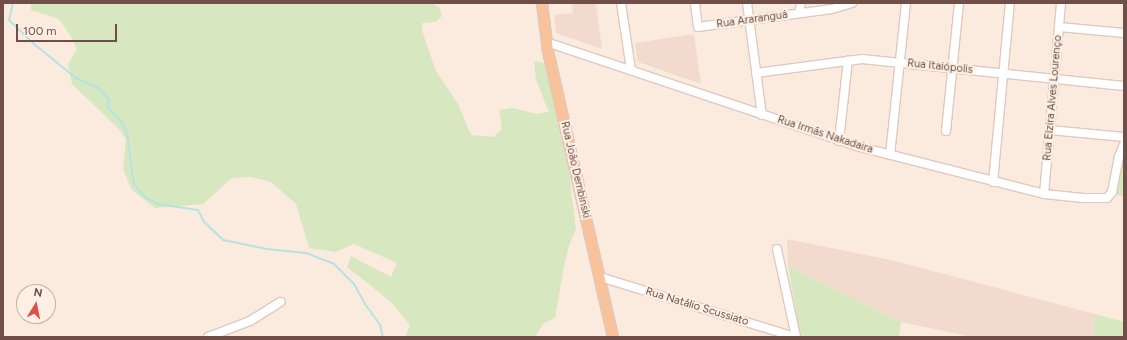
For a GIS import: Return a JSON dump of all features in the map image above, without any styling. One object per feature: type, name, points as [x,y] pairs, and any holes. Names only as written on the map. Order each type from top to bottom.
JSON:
[{"type":"main road","name":"Rua João Dembinski","points":[[542,3],[546,42],[613,337]]},
{"type":"street","points":[[621,3],[631,70]]},
{"type":"street","name":"Rua Araranguá","points":[[694,3],[698,27],[832,9],[852,3]]},
{"type":"street","points":[[747,3],[762,115]]},
{"type":"street","points":[[799,13],[801,3]]},
{"type":"street","points":[[890,155],[906,3]]},
{"type":"street","points":[[946,130],[959,3]]},
{"type":"street","points":[[992,182],[1010,3]]},
{"type":"street","name":"Rua Elzira Alves Lourenço","points":[[1044,194],[1061,3]]},
{"type":"street","points":[[1059,27],[1124,33]]},
{"type":"street","name":"Rua Irmãs Nakadaira","points":[[546,42],[839,141],[992,182],[1044,194],[1089,199],[1103,199],[1110,195],[1124,144]]},
{"type":"street","points":[[839,141],[848,60]]},
{"type":"street","name":"Rua Itaiópolis","points":[[756,73],[848,60],[899,63],[1124,86]]},
{"type":"street","points":[[1050,130],[1124,138]]},
{"type":"street","points":[[778,249],[795,337]]},
{"type":"street","name":"Rua Natálio Scussiato","points":[[600,277],[795,337]]},
{"type":"street","points":[[208,337],[250,321],[280,302]]},
{"type":"shaded area","points":[[572,3],[596,3],[602,49],[556,33],[554,15],[573,13]]},
{"type":"shaded area","points":[[694,34],[701,84],[638,62],[635,43]]},
{"type":"shaded area","points":[[787,239],[895,261],[1095,314],[1093,337],[972,337],[901,322],[788,266]]},
{"type":"green space","points":[[31,3],[431,3],[439,7],[442,16],[435,22],[422,23],[422,31],[436,71],[458,104],[471,135],[493,137],[502,129],[499,110],[513,108],[537,114],[549,112],[536,80],[534,61],[545,63],[569,173],[576,229],[569,246],[564,266],[555,318],[543,324],[535,337],[405,337],[410,325],[390,301],[347,267],[351,256],[391,277],[397,263],[354,244],[335,252],[309,248],[296,204],[271,182],[251,177],[232,178],[203,204],[155,208],[132,190],[123,169],[126,140],[121,131],[72,84],[68,64],[77,49],[70,35],[59,19],[31,10]]},
{"type":"green space","points":[[1124,154],[1124,196],[1115,195]]},
{"type":"green space","points":[[788,266],[901,322],[899,337],[807,337],[800,335]]},
{"type":"green space","points":[[1095,314],[1124,322],[1124,337],[1093,337]]},
{"type":"waterway","points":[[13,3],[9,20],[34,44],[76,78],[98,88],[109,99],[108,108],[121,121],[127,133],[134,184],[145,197],[158,204],[198,210],[204,222],[223,240],[267,249],[306,253],[334,264],[354,284],[365,304],[380,325],[383,337]]}]
